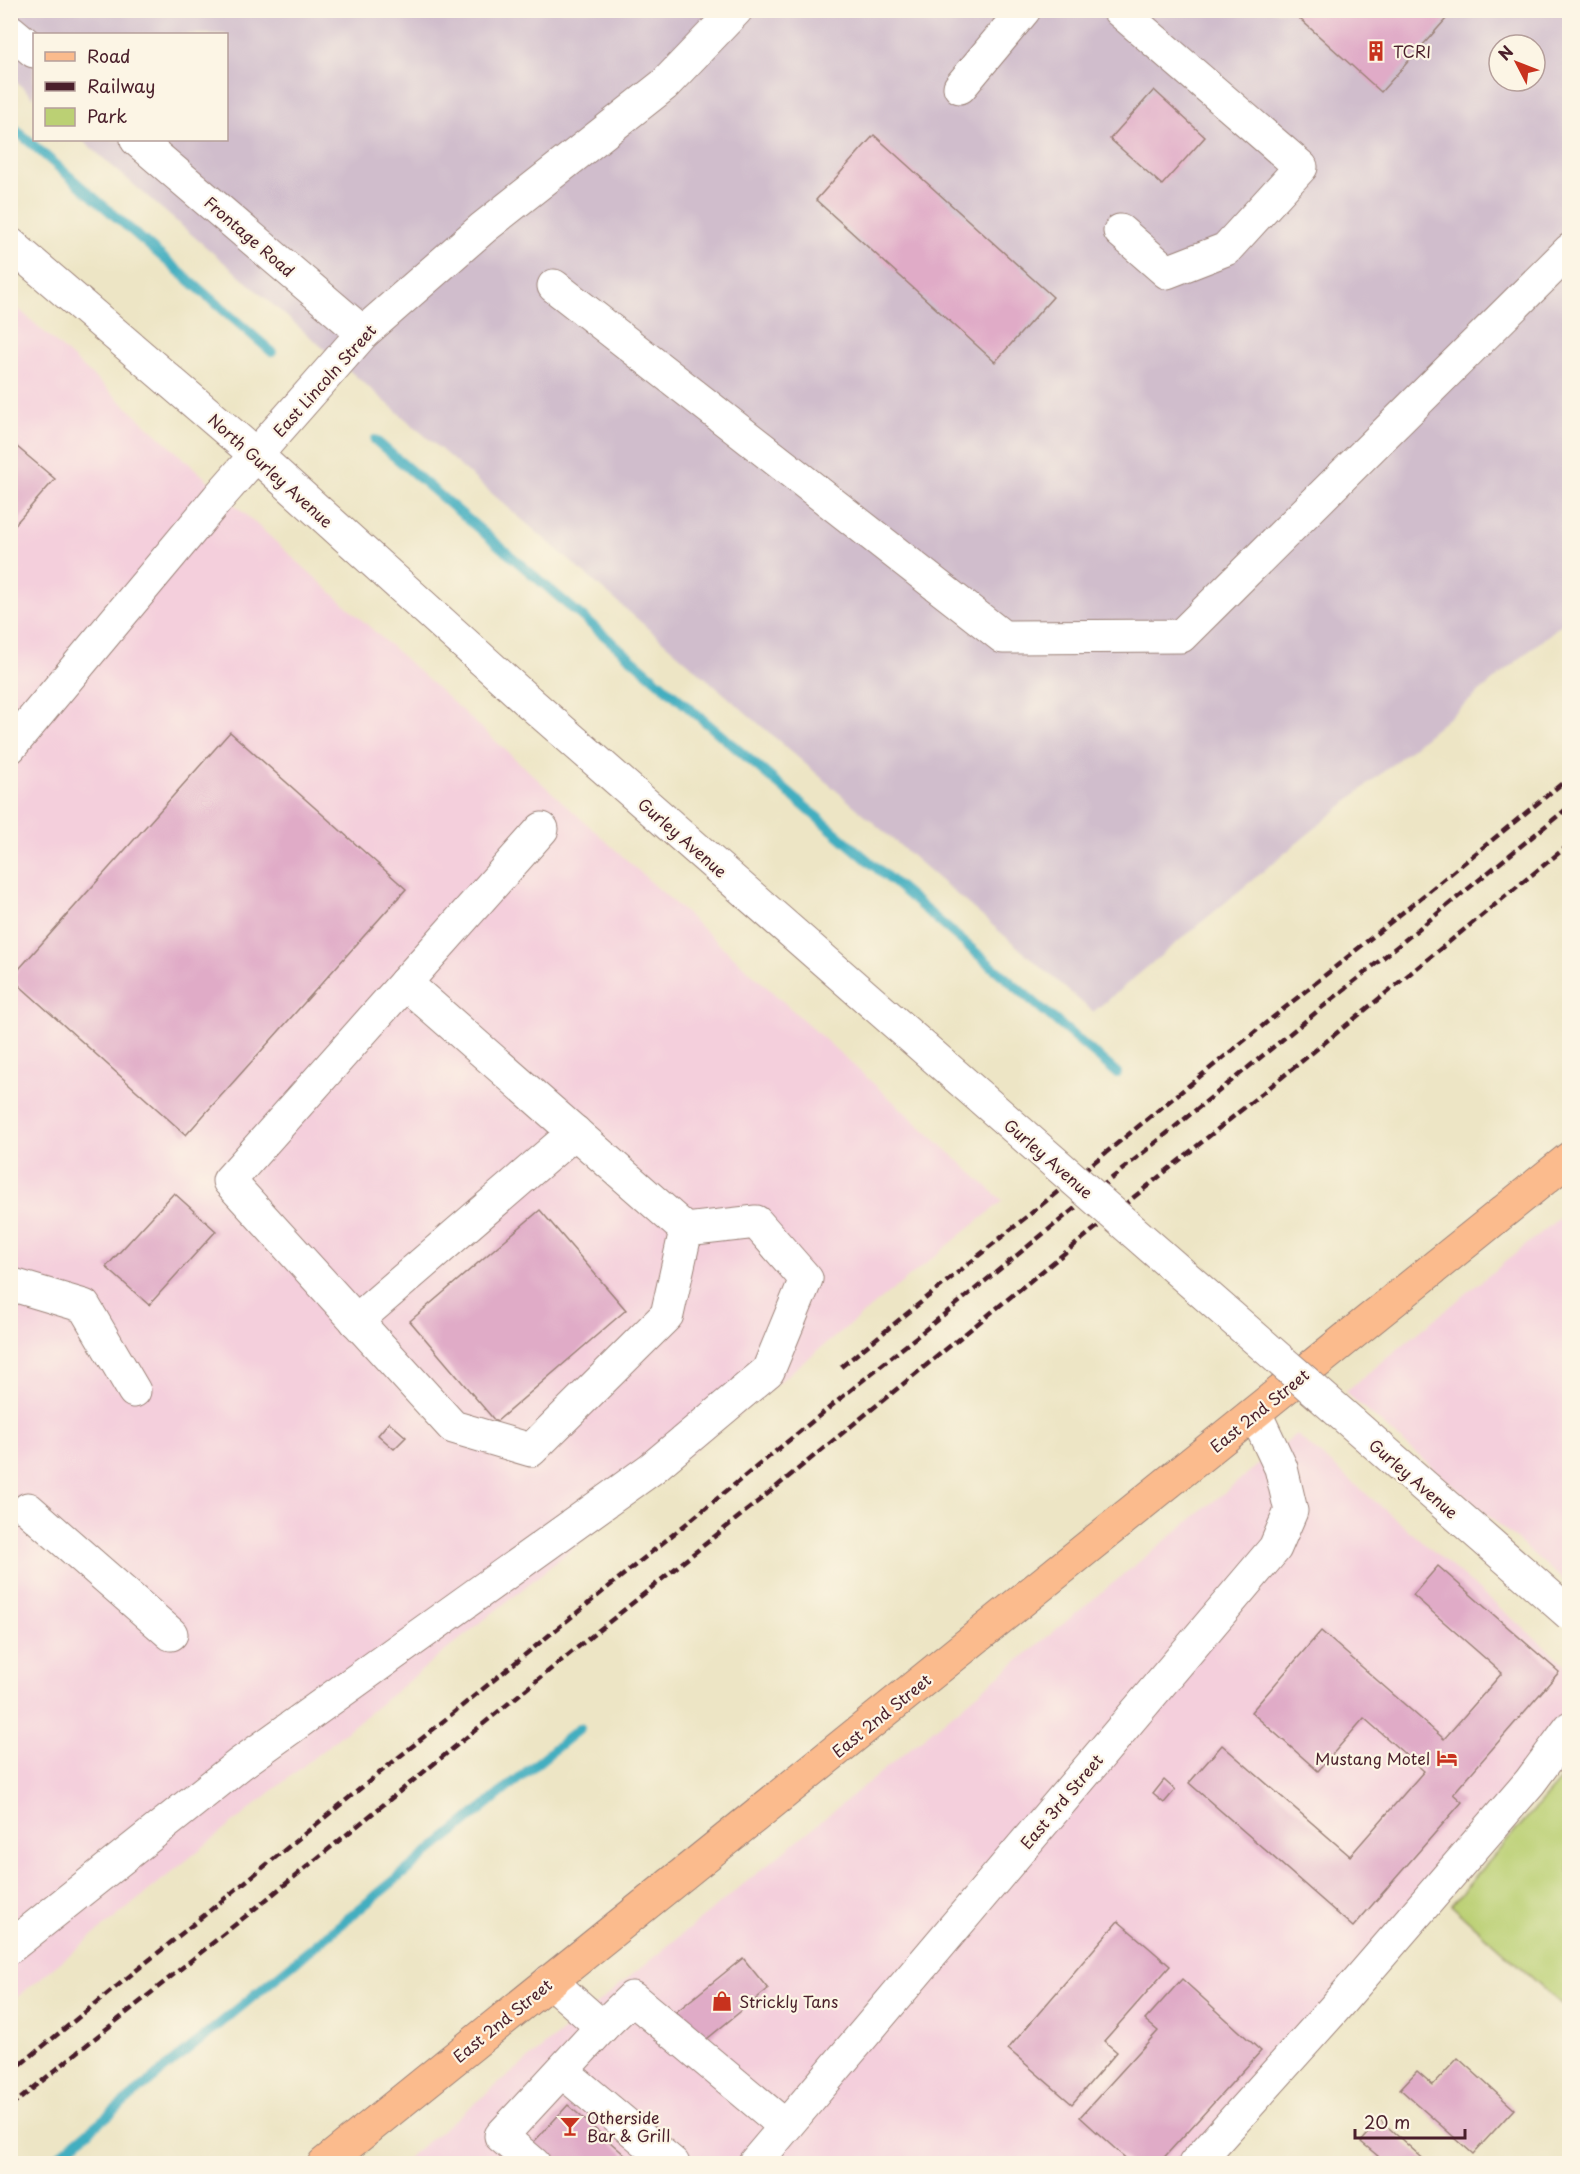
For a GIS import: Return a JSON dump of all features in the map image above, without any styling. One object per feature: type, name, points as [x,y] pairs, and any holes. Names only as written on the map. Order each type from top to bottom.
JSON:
[{"type":"main road","name":"East 2nd Street","points":[[324,2163],[1569,1158]]},
{"type":"street","name":"East Lincoln Street","points":[[10,747],[256,455],[363,333],[483,228],[664,85],[736,10]]},
{"type":"street","points":[[960,87],[1024,10]]},
{"type":"street","points":[[1119,10],[1301,167],[1226,249],[1167,272],[1120,231]]},
{"type":"street","points":[[10,31],[33,50]]},
{"type":"street","name":"Frontage Road","points":[[138,141],[363,333]]},
{"type":"street","name":"North Gurley Avenue","points":[[10,244],[256,455],[528,701]]},
{"type":"street","points":[[554,286],[1004,637],[1181,636],[1569,250]]},
{"type":"street","name":"Gurley Avenue","points":[[528,701],[1569,1614]]},
{"type":"street","points":[[542,829],[229,1181],[453,1427],[531,1450],[667,1315],[686,1230]]},
{"type":"street","points":[[10,1947],[240,1764],[651,1469],[768,1371],[806,1279],[756,1222],[686,1230],[405,983]]},
{"type":"street","points":[[356,1320],[575,1132]]},
{"type":"street","points":[[10,1284],[84,1306],[134,1391]]},
{"type":"street","name":"East 3rd Street","points":[[754,2163],[1275,1548],[1291,1511],[1281,1468],[1255,1413]]},
{"type":"street","points":[[28,1509],[171,1634]]},
{"type":"street","points":[[1195,2163],[1340,2001],[1530,1782],[1569,1728]]},
{"type":"street","points":[[550,1981],[602,2027]]},
{"type":"street","points":[[534,2163],[501,2136],[632,1998],[785,2126]]},
{"type":"street","points":[[562,2071],[673,2163]]},
{"type":"shaded area","points":[[11,10],[1569,11],[1569,618],[1093,1012],[83,141],[228,141],[228,33],[33,33],[33,97],[11,77]]},
{"type":"shaded area","points":[[10,301],[1003,1201],[11,2002],[10,2002]]},
{"type":"shaded area","points":[[1569,1210],[1569,1585],[1345,1392]]},
{"type":"shaded area","points":[[1296,1434],[1569,1667],[1569,1740],[1194,2163],[400,2164]]},
{"type":"green space","points":[[1569,1770],[1569,2011],[1451,1905]]},
{"type":"building","name":"TCRI","points":[[1290,10],[1454,10],[1381,92]]},
{"type":"building","points":[[1154,90],[1205,137],[1162,185],[1110,139]]},
{"type":"building","points":[[874,135],[1053,297],[995,362],[816,200]]},
{"type":"building","points":[[10,441],[55,479],[10,530]]},
{"type":"building","points":[[230,732],[406,889],[186,1135],[11,978]]},
{"type":"building","points":[[174,1193],[216,1231],[149,1305],[106,1267]]},
{"type":"building","points":[[540,1210],[626,1310],[496,1422],[410,1321]]},
{"type":"building","points":[[389,1422],[406,1437],[394,1449],[378,1435]]},
{"type":"building","name":"Mustang Motel","points":[[1438,1566],[1559,1672],[1453,1794],[1462,1802],[1353,1927],[1189,1783],[1222,1745],[1350,1856],[1424,1771],[1364,1718],[1318,1771],[1251,1712],[1321,1631],[1444,1739],[1502,1673],[1413,1595]]},
{"type":"building","points":[[1164,1780],[1175,1790],[1164,1803],[1153,1794]]},
{"type":"building","points":[[1118,1921],[1170,1966],[1104,2041],[1117,2052],[1072,2104],[1008,2049]]},
{"type":"building","name":"Strickly Tans","points":[[743,1958],[768,1989],[702,2043],[676,2012]]},
{"type":"building","points":[[1182,1979],[1261,2051],[1158,2164],[1132,2164],[1080,2117],[1158,2031],[1145,2020]]},
{"type":"building","points":[[1458,2058],[1514,2109],[1473,2154],[1400,2089],[1417,2071],[1433,2085]]},
{"type":"building","name":"Otherside Bar & Grill","points":[[568,2105],[635,2164],[550,2164],[530,2146]]},
{"type":"building","points":[[1380,2120],[1429,2164],[1371,2164],[1378,2156],[1361,2142]]},
{"type":"waterway","points":[[10,125],[272,352]]},
{"type":"waterway","points":[[375,440],[1117,1073]]},
{"type":"waterway","points":[[49,2164],[580,1728]]},
{"type":"railway","points":[[841,1367],[1570,777]]},
{"type":"railway","points":[[10,2073],[1570,806]]},
{"type":"railway","points":[[10,2107],[1570,844]]},
{"type":"place","name":"TCRI","points":[[1376,51]]},
{"type":"place","name":"Mustang Motel","points":[[1447,1758]]},
{"type":"place","name":"Strickly Tans","points":[[722,2001]]},
{"type":"place","name":"Otherside Bar & Grill","points":[[570,2126]]}]
